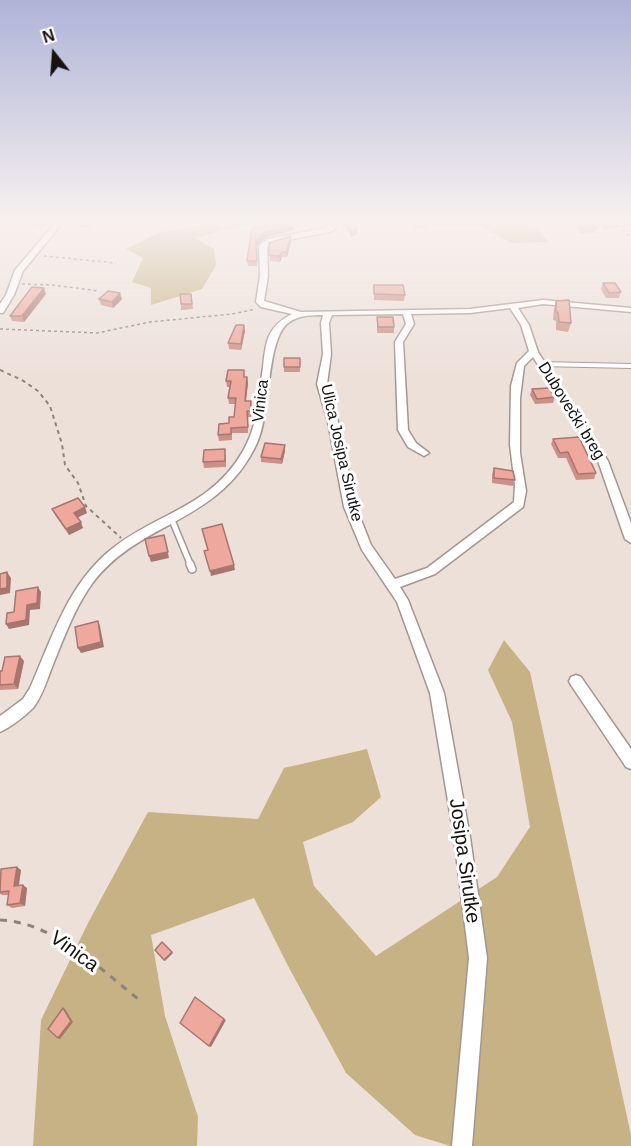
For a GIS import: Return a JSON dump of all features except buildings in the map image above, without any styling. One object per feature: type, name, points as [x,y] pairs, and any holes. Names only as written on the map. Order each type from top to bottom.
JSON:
[{"type":"street","points":[[0,310],[10,295],[17,274]]},
{"type":"street","points":[[264,274],[259,299],[264,305],[301,314],[486,310],[553,302],[631,310]]},
{"type":"street","name":"Dubovečki breg","points":[[513,306],[525,325],[534,352],[603,461],[631,539]]},
{"type":"street","points":[[406,312],[410,324],[399,342],[403,430],[412,445],[424,453]]},
{"type":"street","name":"Ulica Josipa Sirutke","points":[[328,313],[325,323],[327,354],[322,384],[333,422],[350,507],[366,547],[393,585]]},
{"type":"street","name":"Vinica","points":[[0,725],[28,704],[76,600],[98,567],[128,543],[196,508],[231,478],[248,452],[262,415],[265,369],[275,331],[285,321],[301,314]]},
{"type":"street","name":"Dubovečki breg","points":[[393,585],[431,571],[519,504],[522,495],[521,478],[516,456],[515,436],[519,369],[525,357],[534,352]]},
{"type":"street","name":"Josipa Sirutke","points":[[393,585],[402,600],[437,693],[462,837],[478,958],[462,1146]]},
{"type":"street","points":[[576,681],[631,762]]},
{"type":"lane","points":[[541,364],[631,366]]},
{"type":"lane","points":[[172,520],[192,569]]},
{"type":"path","points":[[14,284],[54,285],[99,291]]},
{"type":"path","points":[[0,329],[97,333],[150,322],[232,314],[264,305]]},
{"type":"path","points":[[0,370],[22,380],[38,391],[50,406],[62,444],[65,465],[78,483],[86,506],[128,543]]},
{"type":"path","name":"Vinica","points":[[0,920],[22,921],[44,930],[142,1002]]},
{"type":"shaded area","points":[[135,274],[210,274],[202,289],[151,305],[151,288],[132,282]]},
{"type":"shaded area","points":[[504,640],[530,672],[631,1135],[631,1146],[450,1146],[415,1135],[346,1073],[254,898],[151,935],[165,1016],[198,1117],[197,1146],[33,1146],[41,1020],[88,923],[148,812],[258,819],[284,768],[367,749],[381,797],[353,822],[303,842],[314,886],[376,956],[497,877],[530,827],[512,722],[488,670]]}]
